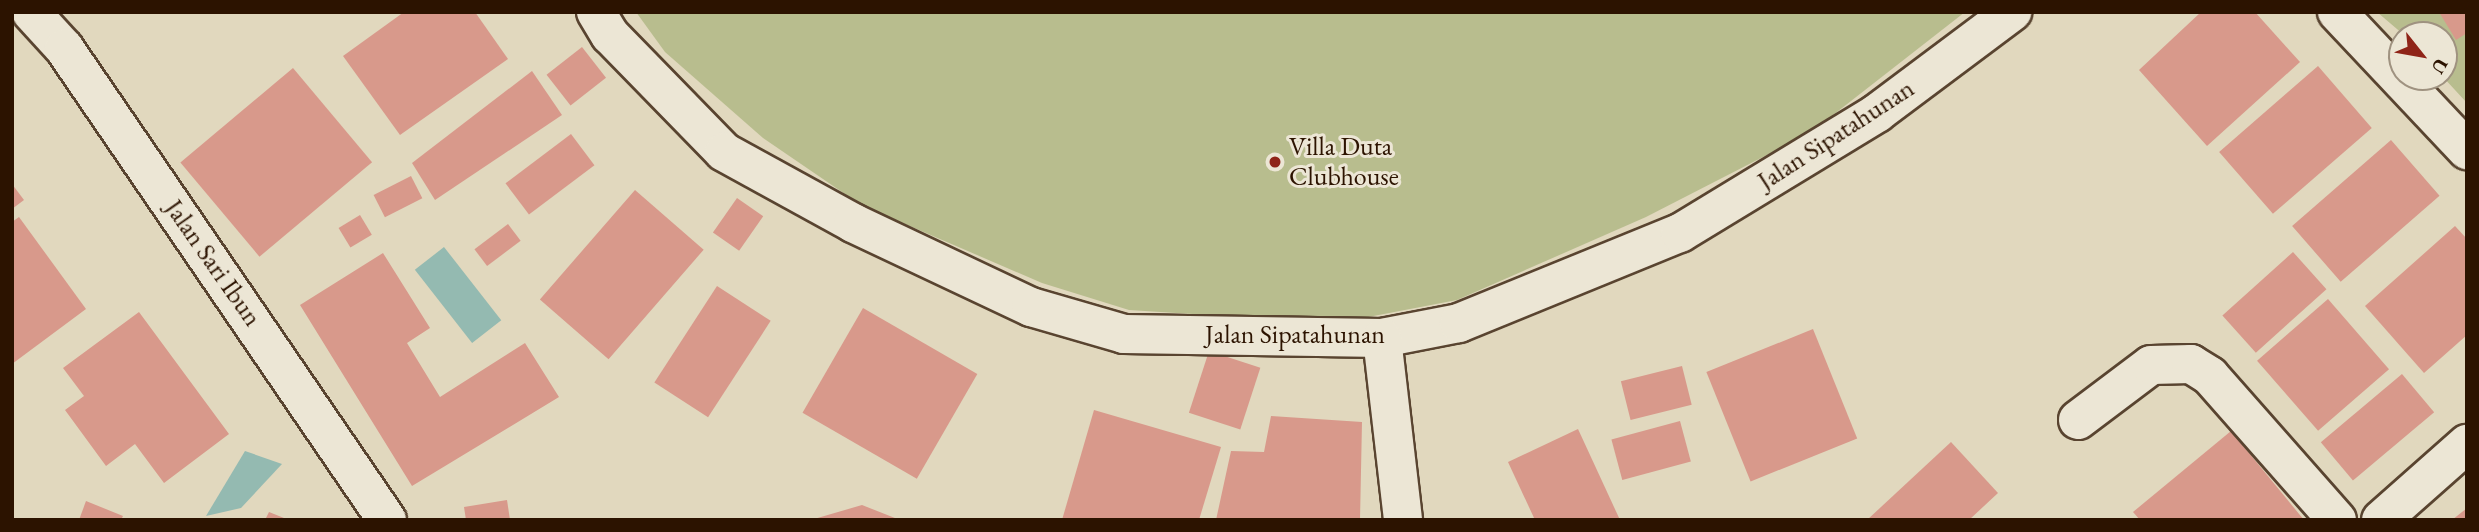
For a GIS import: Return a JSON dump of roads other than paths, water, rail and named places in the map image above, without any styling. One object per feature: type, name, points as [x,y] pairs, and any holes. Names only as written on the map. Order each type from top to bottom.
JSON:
[{"type":"street","name":"Jalan Sari Ibun","points":[[31,12],[64,48],[387,520]]},
{"type":"street","name":"Jalan Sipatahunan","points":[[596,12],[610,35],[724,152],[853,223],[1031,307],[1124,334],[1382,338],[1459,323],[1680,233],[1877,113],[2012,12]]},
{"type":"street","points":[[2337,12],[2467,150]]},
{"type":"street","points":[[1382,338],[1403,520]]},
{"type":"street","points":[[2078,420],[2151,365],[2191,364],[2210,376],[2337,520]]},
{"type":"street","points":[[2381,520],[2467,444]]},
{"type":"water","points":[[444,247],[501,320],[472,343],[415,270]]},
{"type":"water","points":[[245,451],[282,464],[241,508],[206,516]]},
{"type":"place","name":"Villa Duta Clubhouse","points":[[1275,162]]}]
